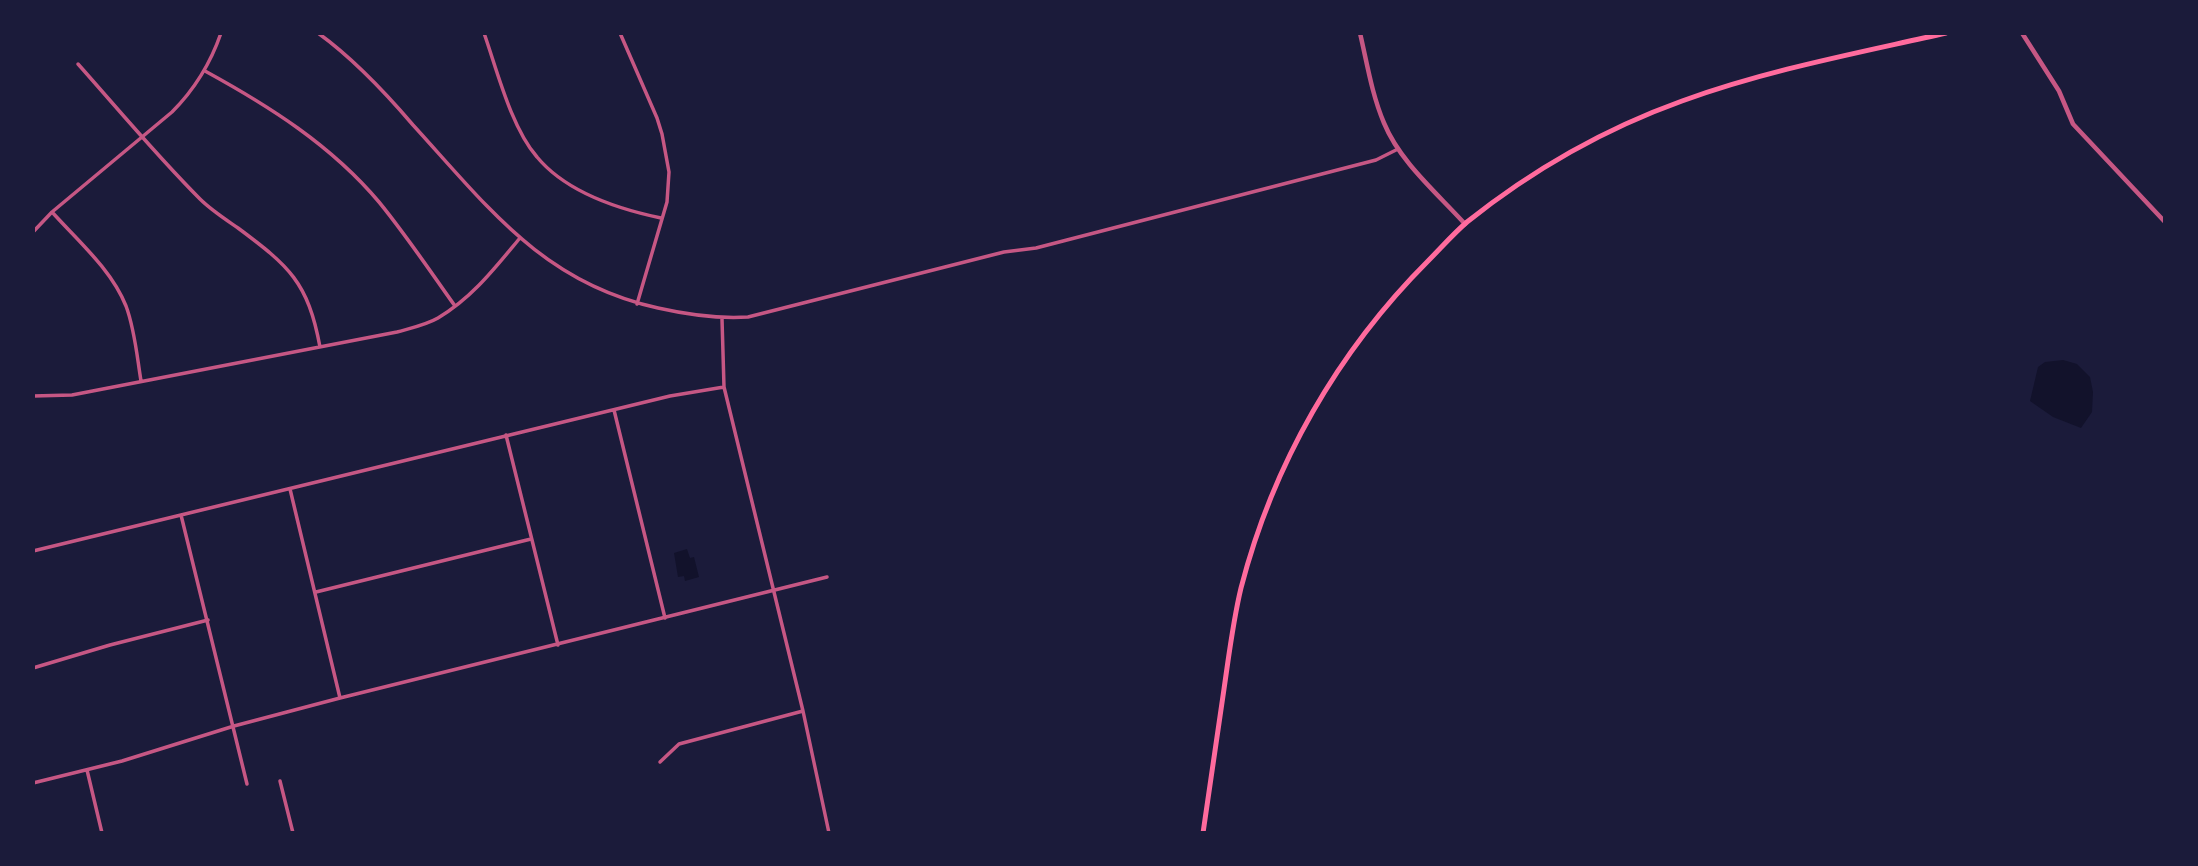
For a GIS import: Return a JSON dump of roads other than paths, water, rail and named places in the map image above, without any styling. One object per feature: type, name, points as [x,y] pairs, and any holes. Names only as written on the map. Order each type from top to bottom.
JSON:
[{"type":"main road","points":[[1203,833],[1232,632],[1241,587],[1258,531],[1278,478],[1321,397],[1349,353],[1396,293],[1465,224],[1530,176],[1559,157],[1635,120],[1726,86],[1946,33]]},
{"type":"street","points":[[33,232],[52,212],[188,96],[205,71],[221,33]]},
{"type":"street","points":[[318,33],[358,65],[520,238],[572,277],[637,304],[694,316],[748,317],[1004,251],[1036,248],[1298,181],[1376,160],[1398,149]]},
{"type":"street","points":[[484,33],[517,124],[537,157],[565,182],[584,192],[603,201],[661,218]]},
{"type":"street","points":[[620,33],[657,118],[669,172],[667,202],[637,304]]},
{"type":"street","points":[[1360,33],[1378,106],[1398,149],[1465,224]]},
{"type":"street","points":[[2022,33],[2059,91],[2073,124],[2165,222]]},
{"type":"street","points":[[78,64],[202,202],[284,264],[309,303],[320,347]]},
{"type":"street","points":[[205,71],[271,109],[323,146],[378,201],[454,306]]},
{"type":"street","points":[[52,212],[106,272],[118,290],[131,325],[141,382]]},
{"type":"street","points":[[33,397],[72,396],[423,325],[439,317],[482,284],[520,238]]},
{"type":"street","points":[[722,318],[724,387],[803,711],[828,833]]},
{"type":"street","points":[[33,551],[670,396],[724,387]]},
{"type":"street","points":[[614,410],[665,618]]},
{"type":"street","points":[[506,435],[558,645]]},
{"type":"street","points":[[290,488],[340,698]]},
{"type":"street","points":[[181,515],[247,784]]},
{"type":"street","points":[[316,592],[531,539]]},
{"type":"street","points":[[33,783],[122,761],[234,726],[340,698],[827,578]]},
{"type":"street","points":[[33,667],[208,620]]},
{"type":"street","points":[[660,762],[678,744],[803,711]]},
{"type":"street","points":[[87,770],[102,833]]},
{"type":"street","points":[[280,781],[293,833]]}]
